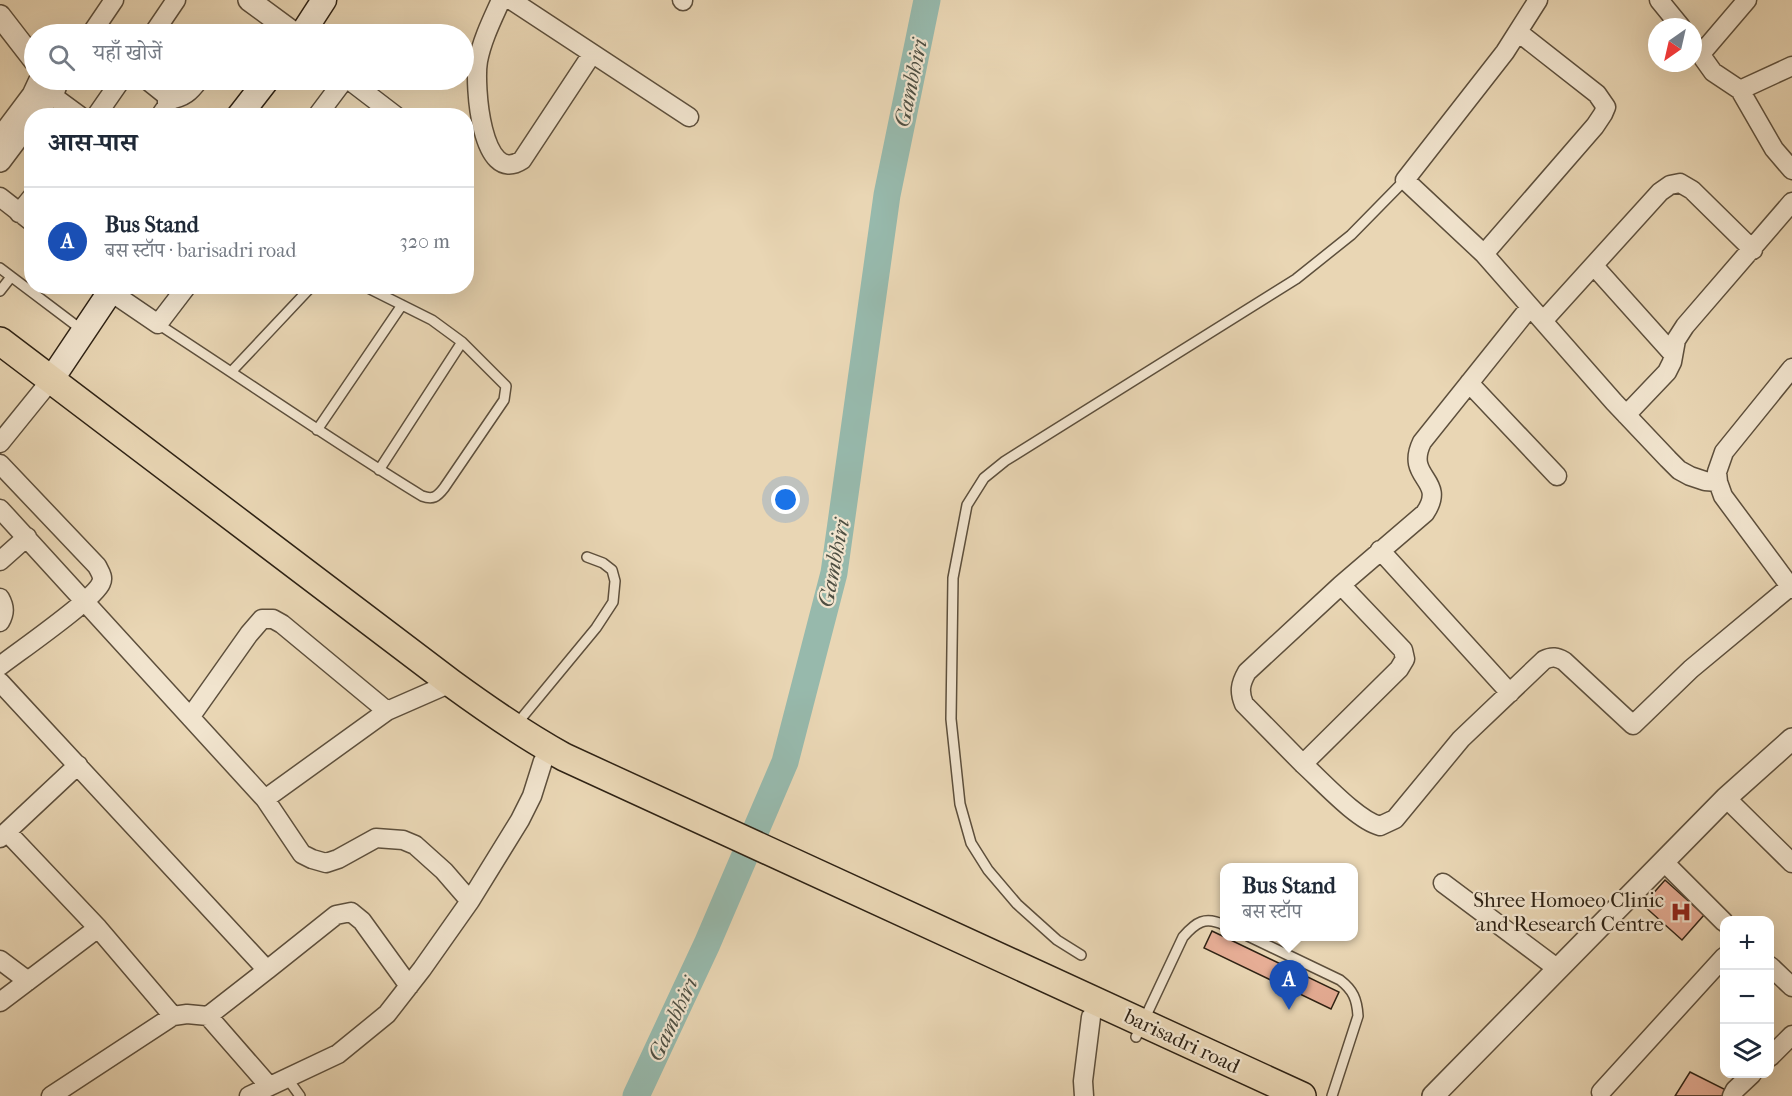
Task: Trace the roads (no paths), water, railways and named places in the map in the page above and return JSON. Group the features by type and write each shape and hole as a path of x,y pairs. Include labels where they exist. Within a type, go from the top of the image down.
{"main road":[{"path":"308,24 324,0"},
{"path":"245,108 259,90"},
{"path":"51,380 109,294"},
{"path":"0,341 508,724 564,757 1063,995"},
{"path":"508,724 505,730 510,736 543,760 1063,995"},
{"name":"barisadri road","path":"1063,995 1091,1017 1139,1029"},
{"name":"barisadri road","path":"1063,995 1283,1094"}],"street":[{"path":"1,0 24,28"},
{"path":"98,24 114,0"},
{"path":"166,24 176,0"},
{"path":"249,0 281,24"},
{"path":"501,0 482,45 477,81 479,108 489,150 503,165 514,165 522,160 592,54"},
{"path":"511,0 689,117"},
{"path":"1538,0 1518,32 1405,180 1484,254 1626,415 1679,470 1699,480 1718,482"},
{"path":"1659,0 1674,18"},
{"path":"1702,45 1747,0"},
{"path":"0,16 24,47"},
{"path":"1484,254 1594,126 1606,107 1597,94 1518,32"},
{"path":"1702,57 1713,72 1740,90 1774,149 1792,170"},
{"path":"1740,90 1792,66"},
{"path":"0,139 33,95 40,90"},
{"path":"37,108 46,90"},
{"path":"55,90 72,108"},
{"path":"102,108 114,90"},
{"path":"160,90 167,96 164,108"},
{"path":"164,108 190,90"},
{"path":"323,108 336,90"},
{"path":"362,90 386,108"},
{"path":"0,161 24,129"},
{"path":"1543,321 1660,192 1670,185 1680,183 1692,190 1753,250"},
{"path":"0,197 24,216"},
{"path":"1626,415 1667,372 1672,362 1676,340 1684,326 1753,250 1792,202"},
{"path":"1594,266 1672,353"},
{"path":"119,294 158,324 181,294"},
{"path":"1530,307 1422,442 1416,453 1419,470 1430,484 1432,495 1425,513 1341,585 1247,672 1241,681 1240,694 1244,704 1303,764 1371,824 1380,826 1395,819 1461,739 1544,660 1558,657 1633,725 1691,669 1791,587 1723,496 1717,472 1724,452 1792,368"},
{"path":"0,443 51,380"},
{"path":"1469,383 1557,476"},
{"path":"0,464 90,558 102,574 99,587 84,601 3,659"},
{"path":"0,509 265,799 302,854 326,863 376,838 403,840 415,845 444,871 470,901"},
{"path":"0,561 27,537"},
{"path":"1380,550 1510,693"},
{"path":"1303,764 1399,669 1405,659 1403,650 1396,641 1341,585"},
{"path":"0,598 4,606 4,615 0,622"},
{"path":"190,716 262,619 273,619 282,624 387,711"},
{"path":"0,682 267,970"},
{"path":"265,799 387,711 451,683"},
{"path":"1433,1096 1726,798 1792,739"},
{"path":"249,1096 338,1053 387,1014 470,901 520,820 532,795 543,760"},
{"path":"78,765 3,835 98,928 173,1016"},
{"path":"1726,798 1792,862"},
{"path":"1664,862 1720,917"},
{"path":"1443,883 1558,969"},
{"path":"51,1096 173,1016 187,1014 208,1016 336,915 344,912 351,912 362,921 409,986"},
{"path":"0,1002 98,928"},
{"path":"0,960 28,981"},
{"path":"1601,1092 1720,962"},
{"path":"1774,970 1792,987"},
{"path":"208,1016 269,1086"},
{"path":"1082,1095 1091,1017"},
{"path":"1774,1053 1792,1035"},
{"path":"1732,1096 1748,1078"}],"lane":[{"path":"1081,955 1057,940 1017,904 988,870 971,843 960,804 951,719 953,578 967,505 984,478 1005,460 1296,279 1351,235 1405,180"},
{"path":"0,268 24,287"},
{"path":"0,291 11,277"},
{"path":"34,294 84,332"},
{"path":"231,372 304,294"},
{"path":"158,324 379,470 422,496 435,498 504,400 506,386 462,342 432,320 380,294"},
{"path":"317,430 402,305"},
{"path":"379,470 462,342"},
{"path":"508,724 596,628 613,602 615,581 612,570 603,563 587,557"},
{"path":"1139,1029 1183,937 1194,924 1206,920 1220,924"},
{"path":"1258,941 1340,980 1351,989 1358,1003 1358,1016 1332,1096"},
{"path":"287,1078 300,1096"}],"waterway":[{"name":"Gambhiri","path":"636,1096 707,944 785,762 834,573 887,195 927,0"}],"place":[{"name":"Shree Homoeo Clinic and Research Centre","path":"1681,912"},
{"name":"Bus Stand","path":"1289,1010"}]}
